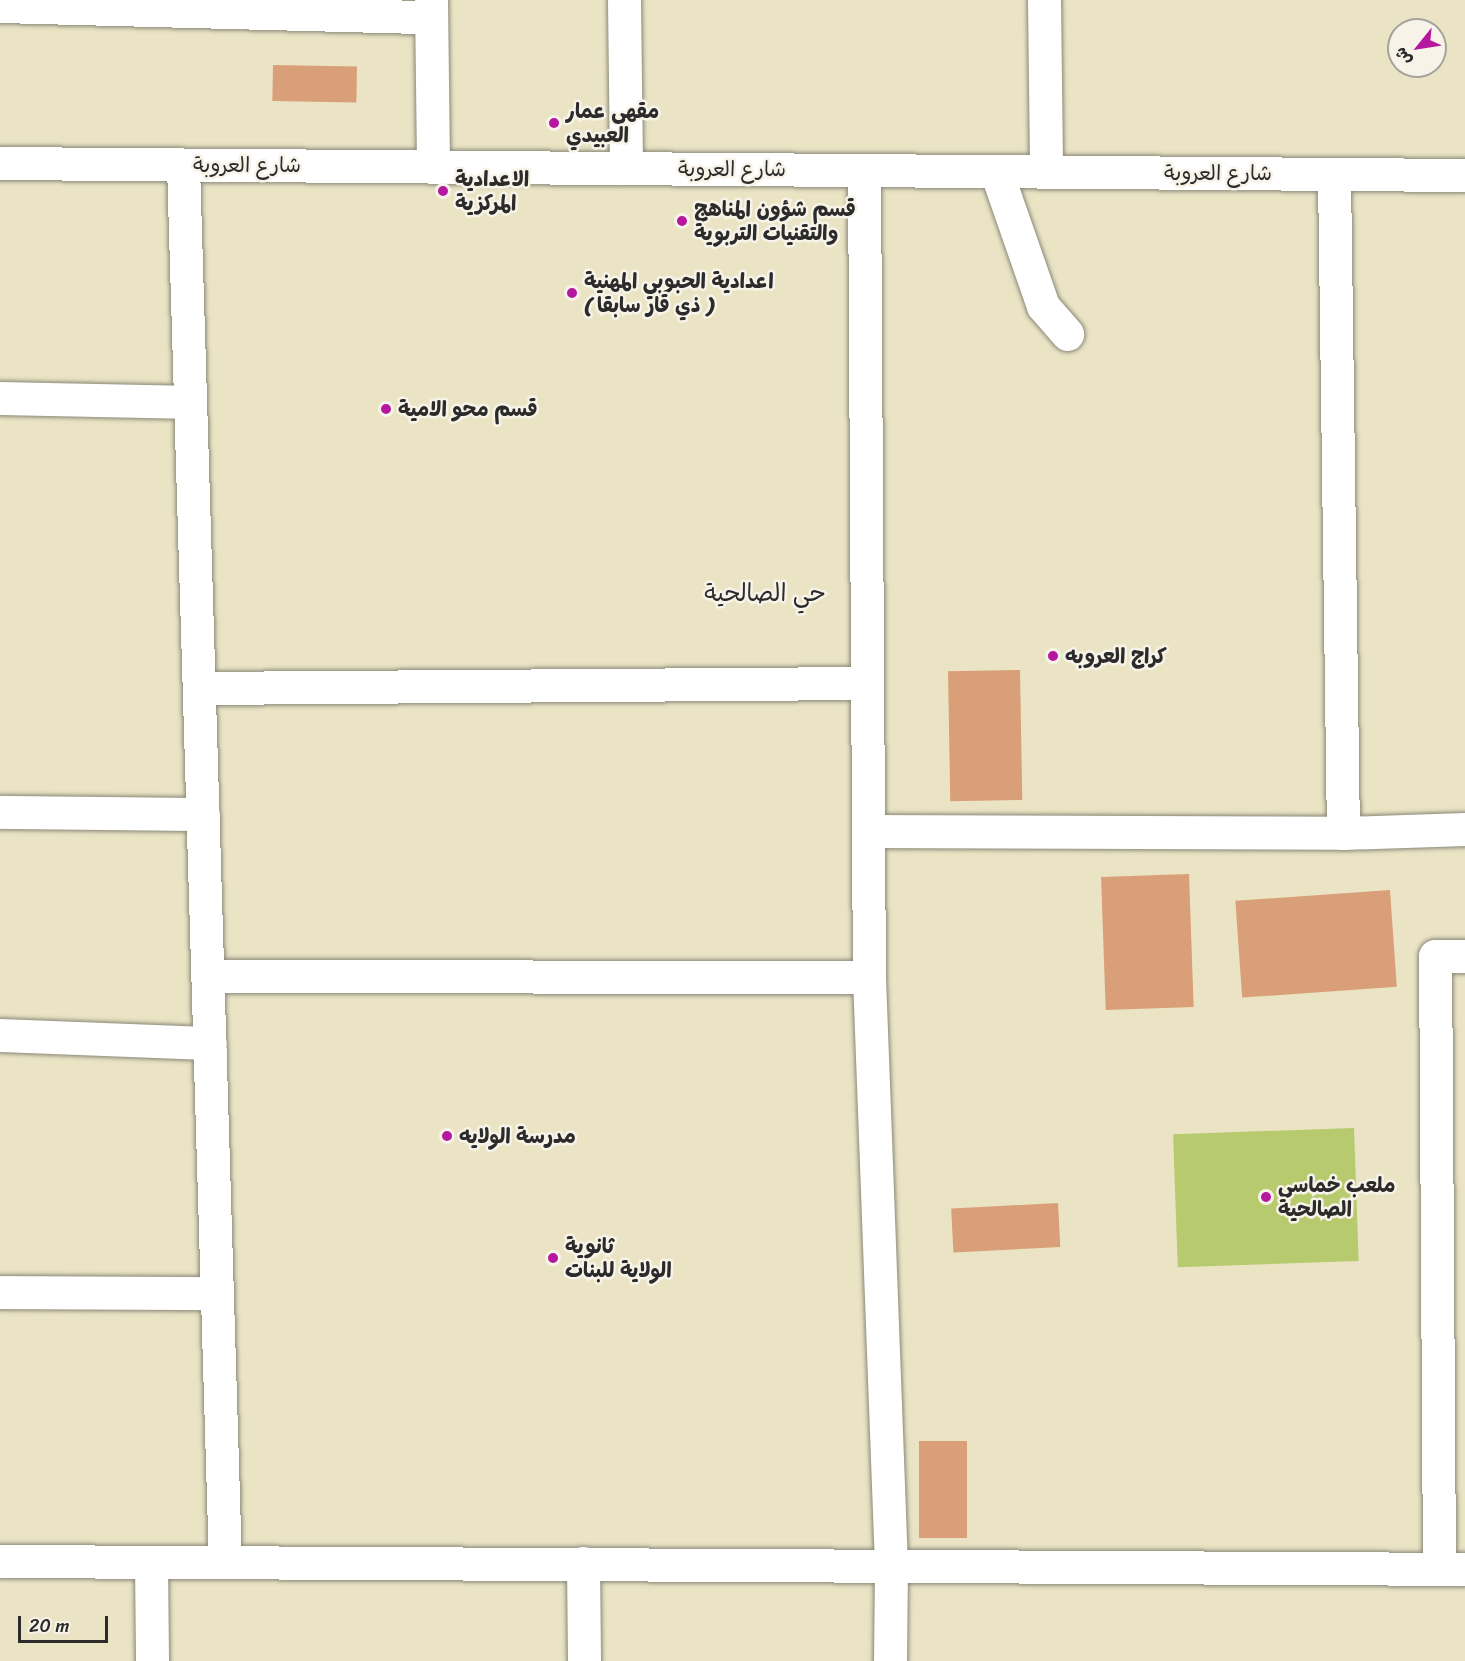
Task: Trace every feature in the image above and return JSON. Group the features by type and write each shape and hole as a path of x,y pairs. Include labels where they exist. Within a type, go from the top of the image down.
{"street":[{"path":"624,0 626,168"},
{"path":"1044,0 1046,172"},
{"path":"0,6 201,5 431,8 434,167"},
{"name":"شارع العروبة","path":"0,163 1465,175"},
{"path":"183,165 225,1562"},
{"path":"864,170 869,977 891,1567 890,1661"},
{"path":"996,171 1042,306 1067,334"},
{"path":"1334,174 1343,833"},
{"path":"0,398 190,402"},
{"path":"199,688 867,683"},
{"path":"0,812 203,814"},
{"path":"868,831 1343,833 1465,829"},
{"path":"0,1560 891,1567 1452,1568 1436,956 1465,956"},
{"path":"208,976 869,977"},
{"path":"0,1035 210,1043"},
{"path":"0,1292 217,1293"},
{"path":"152,1562 152,1661"},
{"path":"583,1563 584,1661"}],"green space":[{"name":"ملعب خماسي الصالحية","path":"1354,1128 1359,1261 1178,1267 1173,1134"}],"building":[{"path":"273,65 357,66 356,102 272,101"},
{"path":"1020,670 1022,800 950,801 948,671"},
{"path":"1189,874 1194,1007 1106,1010 1101,877"},
{"path":"1390,890 1397,987 1242,998 1235,901"},
{"path":"1058,1203 1060,1247 953,1253 951,1209"},
{"path":"919,1441 967,1441 967,1538 919,1538"}],"place":[{"name":"مقهى عمار العبيدي","path":"554,123"},
{"name":"الاعدادية المركزية","path":"443,191"},
{"name":"قسم شؤون المناهج والتقنيات التربوية","path":"682,221"},
{"name":"اعدادية الحبوبي المهنية ( ذي قار سابقا )","path":"572,293"},
{"name":"قسم محو الامية","path":"386,409"},
{"name":"كراج العروبه","path":"1053,656"},
{"name":"مدرسة الولايه","path":"447,1136"},
{"name":"ملعب خماسي الصالحية","path":"1266,1197"},
{"name":"ثانوية الولاية للبنات","path":"553,1258"}],"district":[{"name":"حي الصالحية","path":"765,594"}]}
